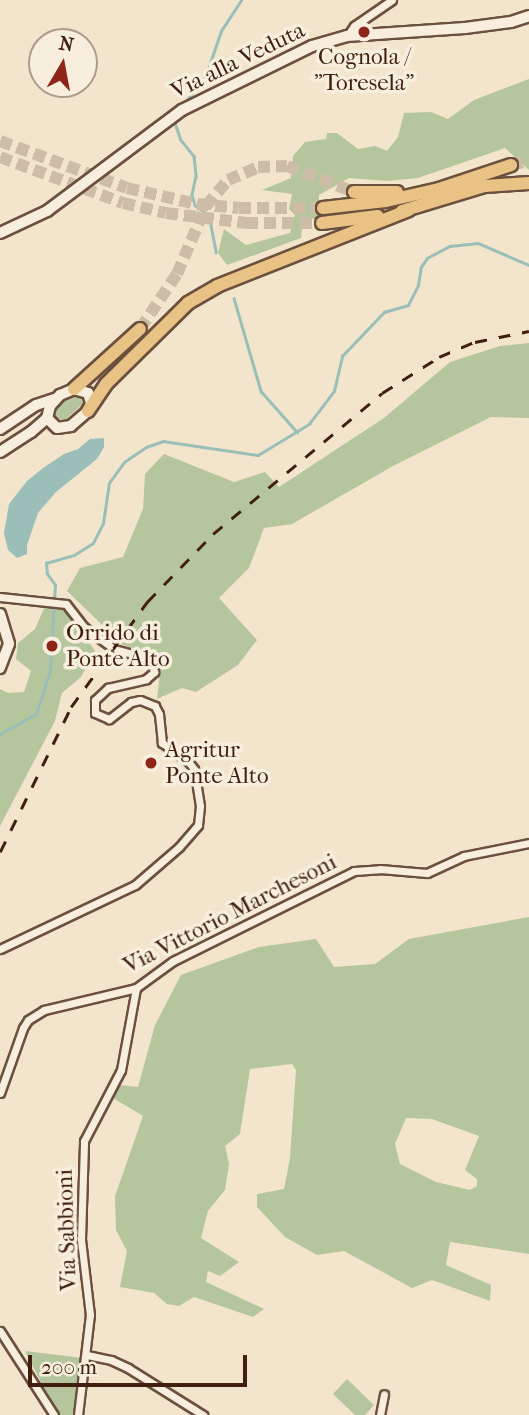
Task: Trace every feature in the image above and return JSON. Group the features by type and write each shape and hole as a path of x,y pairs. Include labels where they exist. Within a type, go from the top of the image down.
{"highway":[{"path":"323,208 407,196 512,165"},
{"path":"88,411 106,384 188,303 217,286 409,210 485,186 529,183"},
{"path":"354,192 399,191 407,196"},
{"path":"322,223 409,210"},
{"path":"74,388 140,329"}],"street":[{"path":"347,36 354,26 392,0"},
{"name":"Via alla Veduta","path":"0,233 47,211 192,103 312,46 347,36 465,28 511,22 529,16"},
{"path":"0,429 36,405 55,399 74,388 83,390 90,397 88,411 71,426 31,432"},
{"path":"0,452 31,432 47,416 55,399"},
{"path":"47,416 57,428"},
{"path":"15,418 47,416"},
{"path":"0,597 62,603 69,606 84,627 110,645 151,659 154,672 146,679 108,688 95,700 95,713 104,719 113,718 135,701 144,701 155,706 162,743 188,761 194,769 201,813 198,825 179,847 135,884 0,949"},
{"path":"0,614 9,644 0,668"},
{"name":"Via Vittorio Marchesoni","path":"0,1093 28,1020 54,1007 136,988 173,961 354,872 380,869 426,873 464,856 529,843"},
{"name":"Via Sabbioni","path":"78,1415 87,1355 89,1311 81,1239 84,1142 121,1070 136,988"},
{"path":"0,1331 54,1415"},
{"path":"87,1355 111,1360 128,1368 203,1415"},
{"path":"380,1415 384,1394"}],"green space":[{"path":"529,79 529,170 505,148 418,178 387,181 349,178 319,195 318,219 303,218 301,238 227,265 218,253 224,229 246,245 290,233 295,215 289,209 292,194 262,190 291,178 293,156 305,142 326,139 327,133 337,133 358,149 375,146 387,151 398,137 404,113 431,112 448,119 474,100"},
{"path":"529,343 529,418 491,417 393,466 292,524 264,528 249,568 219,598 257,640 238,665 196,692 182,688 157,699 162,656 123,645 67,591 80,568 123,557 143,509 145,474 164,454 234,482 265,472 279,487 384,418 450,362 500,346"},
{"path":"83,393 86,401 64,421 55,417 55,407 64,397"},
{"path":"46,604 65,606 95,651 81,677 62,693 55,721 0,826 0,689 8,693 24,692 31,671 16,659 18,643 35,629"},
{"path":"529,917 529,1254 450,1242 446,1265 491,1285 490,1301 432,1280 412,1288 344,1251 317,1255 285,1237 257,1207 257,1194 284,1189 290,1158 296,1070 292,1064 250,1069 240,1134 225,1146 229,1164 225,1190 208,1211 201,1238 239,1262 220,1276 208,1271 206,1282 264,1309 253,1317 194,1297 179,1306 167,1304 154,1293 120,1287 127,1251 116,1230 115,1196 143,1116 113,1098 120,1085 138,1087 155,1025 181,975 259,947 316,939 334,967 375,964 409,939","holes":["406,1118 432,1119 479,1136 465,1170 477,1179 477,1186 470,1190 436,1182 400,1164 395,1144"]},
{"path":"25,1351 83,1358 75,1415 58,1415"},
{"path":"347,1379 374,1405 365,1415 355,1415 333,1394"}],"water":[{"path":"104,438 104,447 97,459 56,492 38,513 27,545 27,554 17,558 8,550 4,533 9,504 27,481 43,468 64,454 78,449 90,439"}],"waterway":[{"path":"187,100 206,75 221,31 241,0"},
{"path":"175,123 181,140 194,156 196,176 192,195 195,205 209,215 216,252"},
{"path":"0,734 36,714 50,671 55,585 47,574 46,563 74,555 93,543 103,523 109,483 124,462 146,447 163,441 258,455 309,424 334,391 342,356 384,312 408,305 418,285 421,267 427,258 450,246 478,243 529,265"},
{"path":"234,298 261,391 297,432"}],"tunnel":[{"path":"0,141 127,188 197,204 239,208 323,208"},
{"path":"0,157 123,203 166,213 246,223 322,223"},
{"path":"511,165 529,161"},
{"path":"140,329 177,274 206,206 228,180 258,167 287,166 354,192"}],"railway":[{"path":"0,852 71,707 147,602 213,534 382,393 439,357 475,342 529,331"}],"place":[{"name":"Cognola / \"Toresela\"","path":"364,32"},
{"name":"Orrido di Ponte Alto","path":"52,646"},
{"name":"Agritur Ponte Alto","path":"151,763"}]}
